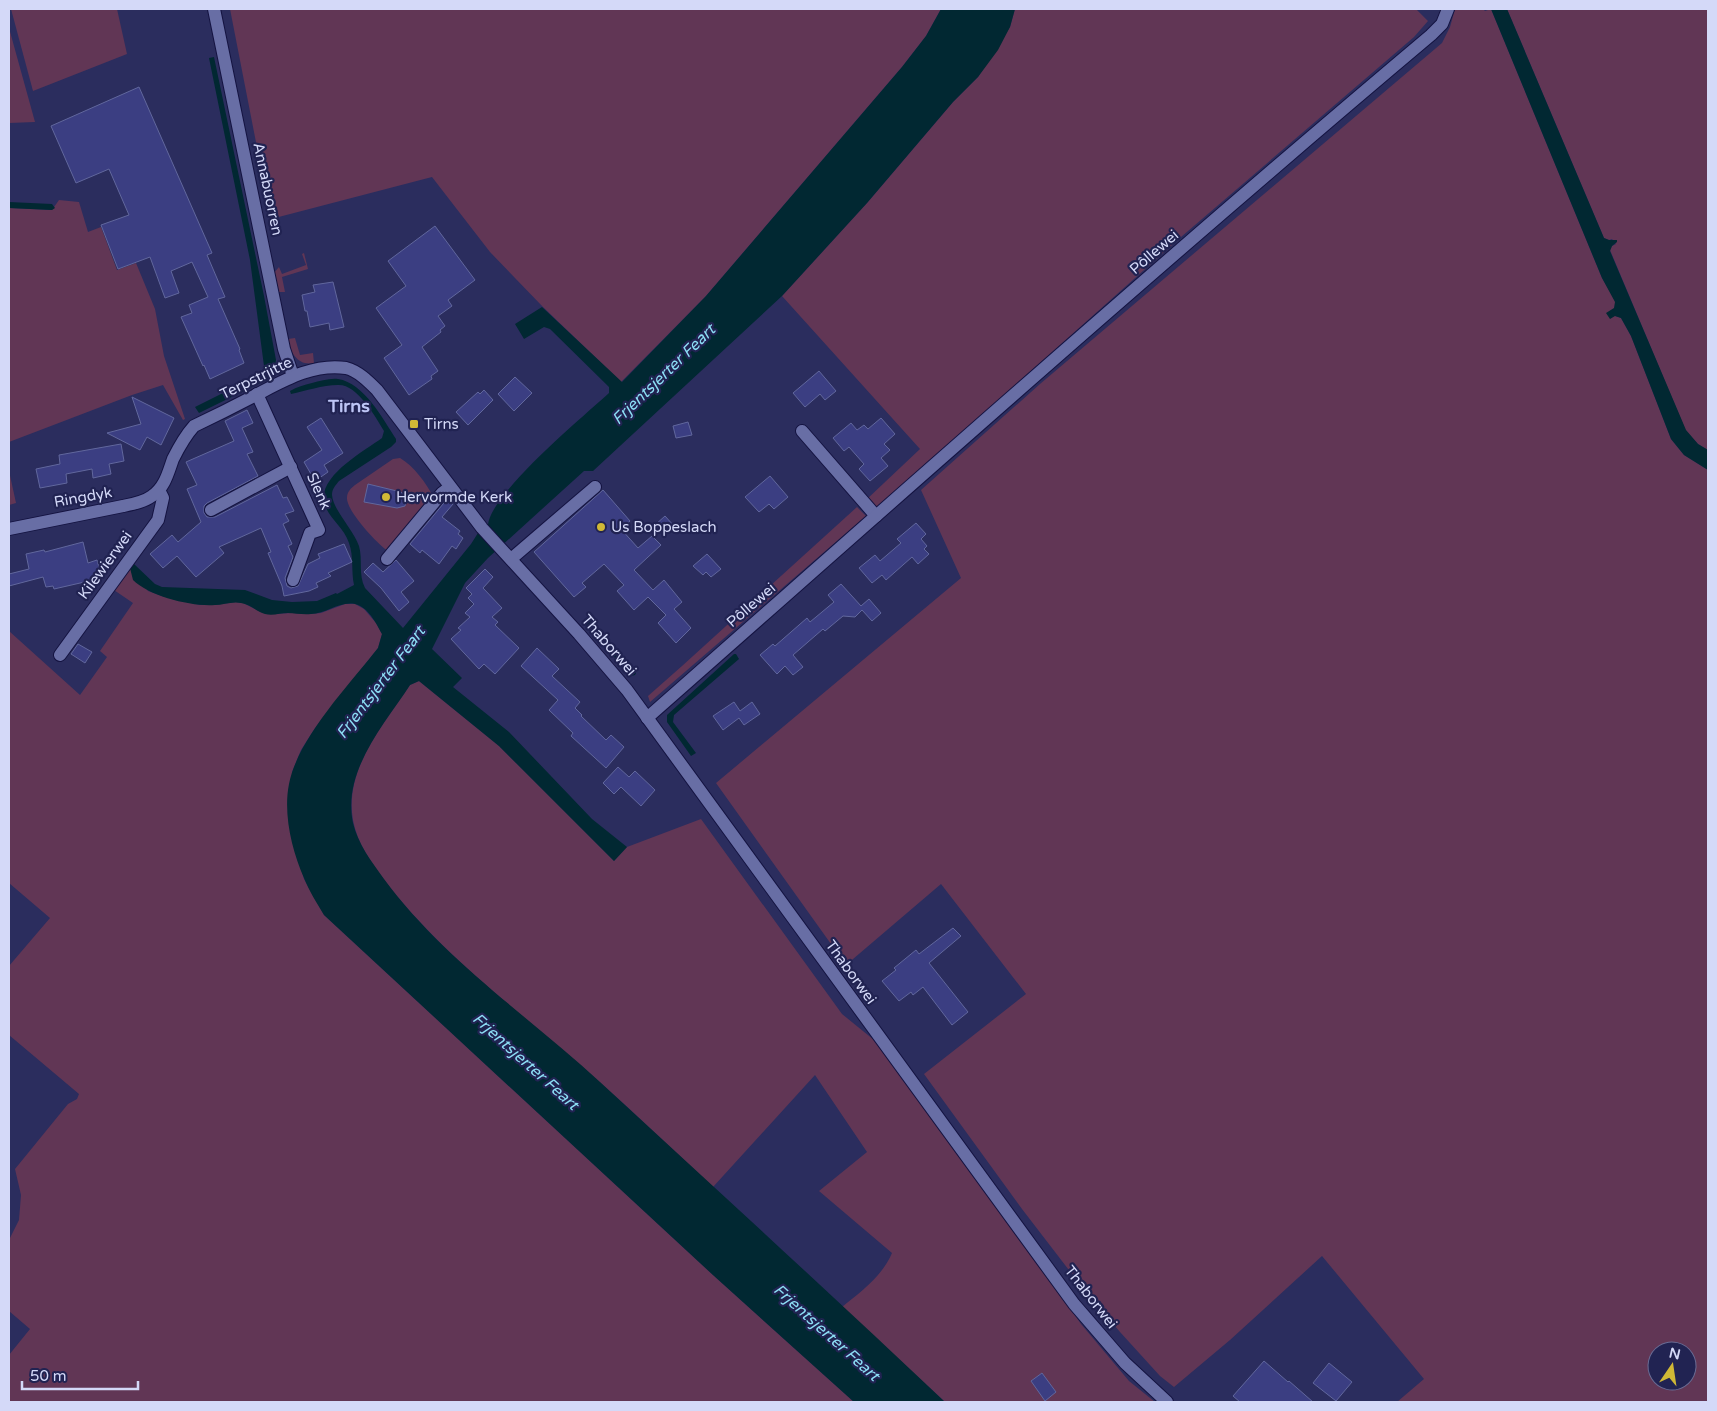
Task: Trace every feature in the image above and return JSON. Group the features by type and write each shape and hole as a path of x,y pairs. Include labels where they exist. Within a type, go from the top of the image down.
{"street":[{"name":"Annabuorren","path":"214,9 284,349 293,376"},
{"name":"Pôllewei","path":"647,718 876,516 1431,35 1442,24 1448,9"},
{"name":"Terpstrjitte","path":"159,490 166,480 173,459 185,436 194,426 293,376 316,370 345,368 365,378 377,390 482,528"},
{"name":"Slenk","path":"257,394 319,530 310,533 293,580"},
{"path":"802,431 876,516"},
{"name":"Slenk","path":"211,510 290,467"},
{"path":"386,559 442,493 450,487"},
{"path":"511,559 595,487"},
{"name":"Ringdyk","path":"9,529 138,503 151,497 159,490"},
{"name":"Kilewierwei","path":"60,655 158,520 163,498 159,490"},
{"name":"Thaborwei","path":"482,528 627,690 1074,1304 1125,1363 1167,1402"}],"shaded area":[{"path":"11,9 117,9 127,54 33,91"},
{"path":"230,9 941,9 926,36 902,67 706,296 621,382 543,307 490,252 432,177 271,219"},
{"path":"1015,9 1416,9 1428,21 1414,37 1181,237 875,510 866,500 920,449 782,296 867,203 953,102 978,77 1010,27"},
{"path":"1455,9 1483,9 1485,11 1491,9 1602,278 1616,302 1615,316 1621,318 1631,336 1671,439 1684,455 1708,470 1708,1402 1397,1402 1424,1379 1322,1256 1230,1340 1174,1387 1160,1376 1085,1291 1022,1209 924,1074 1026,994 941,884 846,965 716,783 961,578 921,490 1040,384 1442,43 1450,27"},
{"path":"1507,9 1708,9 1708,450 1698,444 1686,431 1610,250 1616,244 1612,239 1604,238"},
{"path":"9,28 35,122 9,123"},
{"path":"59,200 79,202 88,232 101,227 117,270 136,263 155,309 164,356 185,419 183,420 163,385 9,442 9,208 52,210"},
{"path":"304,253 308,269 282,277 285,292 278,292 273,274 279,267 282,274 306,265 302,254"},
{"path":"295,338 300,355 313,353 314,363 304,363 296,358 287,341 288,339"},
{"path":"400,458 419,475 434,498 388,551 370,534 351,510 347,496 355,485 393,459"},
{"path":"9,471 16,503 9,505"},
{"path":"857,507 866,516 650,702 648,696"},
{"path":"131,562 134,564 132,566 148,591 200,605 236,602 243,603 263,613 274,614 321,613 345,604 355,604 364,609 376,623 382,634 378,648 315,728 301,750 292,772 291,835 304,879 324,915 713,1275 854,1402 9,1402 9,1355 30,1329 9,1311 9,1240 19,1220 21,1195 15,1169 68,1104 77,1099 79,1094 9,1035 9,966 50,918 9,883 9,631 80,695 107,657 100,651 133,603 111,588"},
{"path":"419,681 499,746 614,861 627,847 701,819 842,1014 874,1040 890,1059 1023,1240 1081,1324 1129,1381 1155,1402 945,1402 842,1307 877,1276 892,1253 819,1191 867,1152 815,1075 713,1187 611,1092 484,983 430,933 405,906 368,857 355,828 352,801 354,783 368,748 410,685"}],"water":[{"name":"Frjentsjerter Feart","path":"941,9 1015,9 1010,27 998,50 978,77 953,102 867,203 782,296 593,471 584,471 488,558 465,583 432,649 462,678 453,687 509,732 592,819 627,847 614,861 499,746 419,681 410,685 368,749 359,767 351,804 355,831 366,852 407,908 432,935 459,961 600,1082 945,1402 854,1402 713,1275 324,915 306,883 292,844 287,796 294,766 313,731 339,695 378,648 382,634 368,612 355,604 343,604 317,613 271,615 238,603 206,605 183,602 149,591 140,586 133,580 130,568 134,564 155,584 162,587 245,590 272,600 292,602 317,601 337,594 354,585 349,543 326,508 324,497 326,487 342,467 382,438 384,431 359,395 345,386 326,386 291,394 290,391 318,381 338,379 356,387 364,394 379,412 396,439 396,442 391,447 339,481 333,489 332,495 336,507 359,546 362,578 365,588 403,628 478,533 488,525 493,511 504,495 540,456 609,393 609,387 550,329 544,327 524,339 515,324 542,307 622,382 706,296 902,67 926,36"},
{"path":"1491,9 1507,9 1604,238 1617,240 1610,251 1686,430 1698,444 1708,450 1708,470 1684,455 1671,439 1631,336 1621,318 1615,316 1610,319 1606,313 1614,308 1615,302 1602,278"},
{"path":"214,57 276,360 274,371 268,379 199,413 195,407 257,376 262,372 264,366 250,260 209,58"},
{"path":"9,202 52,204 55,208 52,210 9,208"},
{"path":"590,620 636,673 635,675 631,676 586,625"},
{"path":"734,654 739,659 674,715 673,722 696,753 691,756 667,722 667,715"}],"building":[{"path":"139,87 212,253 207,255 225,297 218,299 240,349 244,363 210,379 181,317 192,313 189,305 208,297 192,262 171,271 179,293 165,298 150,257 118,269 101,225 129,215 109,169 76,183 51,126"},
{"path":"435,226 475,280 448,300 452,306 438,316 445,326 440,330 441,332 422,347 438,371 431,376 432,379 409,395 384,358 402,345 376,308 406,286 388,261"},
{"path":"333,282 344,327 330,330 329,323 310,327 302,295 315,292 313,285"},
{"path":"819,371 836,391 825,400 820,394 805,407 793,393"},
{"path":"515,377 532,393 514,411 498,394"},
{"path":"484,390 493,400 468,425 456,412 478,392 480,394"},
{"path":"132,397 174,418 161,445 147,437 140,450 107,433 141,424"},
{"path":"247,410 253,423 242,428 253,452 247,454 258,476 207,503 204,506 204,513 207,517 215,517 277,485 283,498 287,497 294,511 285,514 289,521 283,524 292,544 288,546 293,557 285,578 287,586 291,588 298,586 308,564 320,558 318,554 344,544 352,562 328,573 331,576 316,583 318,587 309,591 284,596 282,586 268,553 271,552 261,528 219,547 224,553 196,577 177,556 163,568 150,554 172,535 178,542 201,522 187,489 197,485 186,462 234,441 225,421"},
{"path":"321,418 343,453 324,465 328,472 315,481 304,462 322,450 307,427"},
{"path":"881,418 895,434 884,444 890,450 881,458 888,466 870,481 859,469 864,464 849,447 844,451 833,438 851,423 857,430 864,425 868,429"},
{"path":"688,422 692,435 676,438 673,426"},
{"path":"121,444 124,461 109,464 111,474 93,478 92,469 66,474 67,483 40,488 36,469 60,464 59,455"},
{"path":"770,476 788,497 774,509 769,504 759,512 745,497"},
{"name":"Hervormde Kerk","path":"368,484 401,492 407,498 405,506 397,508 364,502"},
{"path":"603,490 630,521 621,529 638,548 652,536 661,545 634,570 653,590 664,580 682,602 674,609 691,628 676,643 658,623 666,615 648,597 634,610 617,591 624,585 604,564 582,583 586,587 574,597 534,552"},
{"path":"448,498 453,504 442,517 460,531 458,534 463,538 456,549 452,546 439,564 422,550 420,553 410,544"},
{"path":"665,516 674,526 664,535 655,525"},
{"path":"916,523 926,534 921,539 927,546 924,549 929,554 918,564 912,557 886,580 882,575 872,583 859,568 875,555 880,561 901,543 897,539"},
{"path":"83,542 88,563 97,560 102,578 54,589 53,586 46,587 43,577 9,586 9,574 29,569 26,554 44,550 45,552"},
{"path":"707,554 721,569 711,577 706,572 703,575 693,566"},
{"path":"396,560 414,581 401,592 409,602 399,611 381,588 364,572 373,563 383,572"},
{"path":"485,569 493,577 483,588 502,608 492,617 498,622 495,625 519,648 495,674 484,664 479,669 451,639 461,630 458,628 470,617 465,613 474,604 468,598 472,594 466,588"},
{"path":"841,584 861,606 869,599 881,613 872,621 862,610 855,617 843,616 825,631 823,629 793,655 803,667 793,675 785,666 777,674 760,655 773,644 775,646 807,618 810,622 834,602 828,595"},
{"path":"78,644 92,652 85,663 71,654"},
{"path":"537,648 559,669 552,676 580,702 575,708 581,716 606,740 611,735 624,747 606,768 571,736 573,733 549,710 558,700 521,666"},
{"path":"734,702 740,711 752,702 760,714 744,725 739,718 723,730 713,716"},
{"path":"618,767 629,777 635,771 655,790 641,806 621,787 614,794 603,783"},
{"path":"953,928 961,936 929,963 968,1012 952,1025 923,987 913,995 911,992 899,1001 882,981 896,970 894,968 916,950 919,954"},
{"path":"1264,1361 1313,1402 1240,1402 1233,1396"},
{"path":"1329,1363 1352,1382 1336,1401 1313,1383"},
{"path":"1042,1373 1056,1392 1045,1401 1031,1381"}],"place":[{"name":"Tirns","path":"414,424"},
{"name":"Hervormde Kerk","path":"386,497"},
{"name":"Us Boppeslach","path":"601,527"}],"district":[{"name":"Tirns","path":"349,406"}]}
